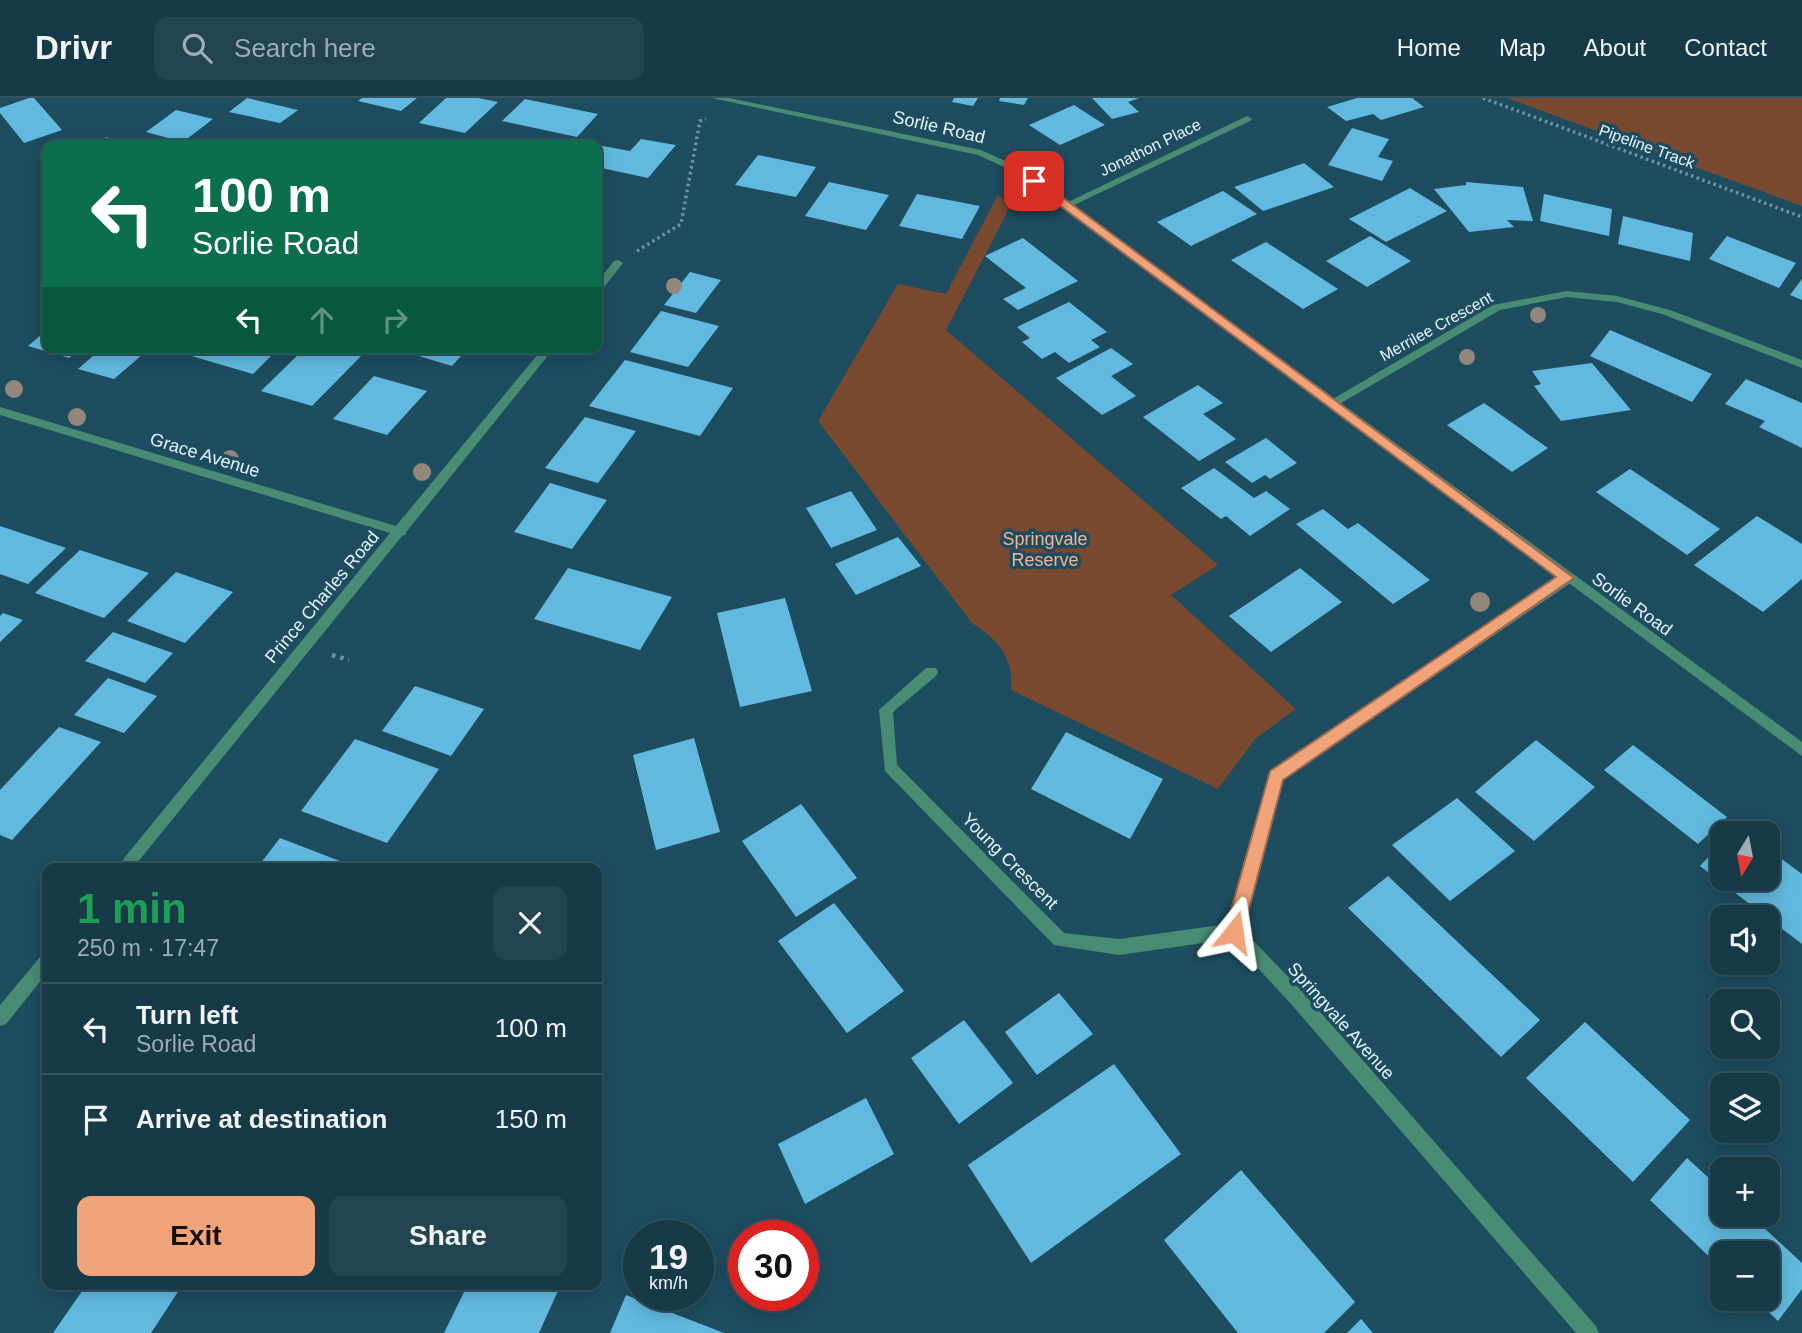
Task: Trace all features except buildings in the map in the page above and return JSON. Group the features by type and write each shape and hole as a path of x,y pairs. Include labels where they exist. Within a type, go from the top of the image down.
{"street":[{"name":"Sorlie Road","path":"716,98 981,153 1018,170 1802,750"},
{"name":"Jonathon Place","path":"1067,205 1247,119"},
{"path":"602,283 618,263"},
{"name":"Merrilee Crescent","path":"1332,403 1497,307 1567,295 1617,299 1666,312 1802,364"},
{"name":"Prince Charles Road","path":"128,863 544,354"},
{"name":"Grace Avenue","path":"0,411 401,532"},
{"path":"1234,932 1276,776 1567,578"},
{"name":"Young Crescent","path":"931,672 886,710 890,767 1060,940 1119,947 1234,932"},
{"name":"Springvale Avenue","path":"1234,932 1297,998 1589,1333"},
{"path":"0,1018 42,967"}],"path":[{"name":"Pipeline Track","path":"1483,98 1802,217"},
{"path":"650,243 681,224 700,121"}],"green space":[{"path":"1507,98 1802,98 1802,206"},
{"name":"Springvale Reserve","path":"998,195 1011,205 946,330 1218,565 1171,595 1296,709 1256,738 1218,789 1011,690 1010,668 997,643 972,623 818,421 898,284 946,294"}],"route":[{"path":"1034,181 1567,578 1276,776 1234,932"}]}
